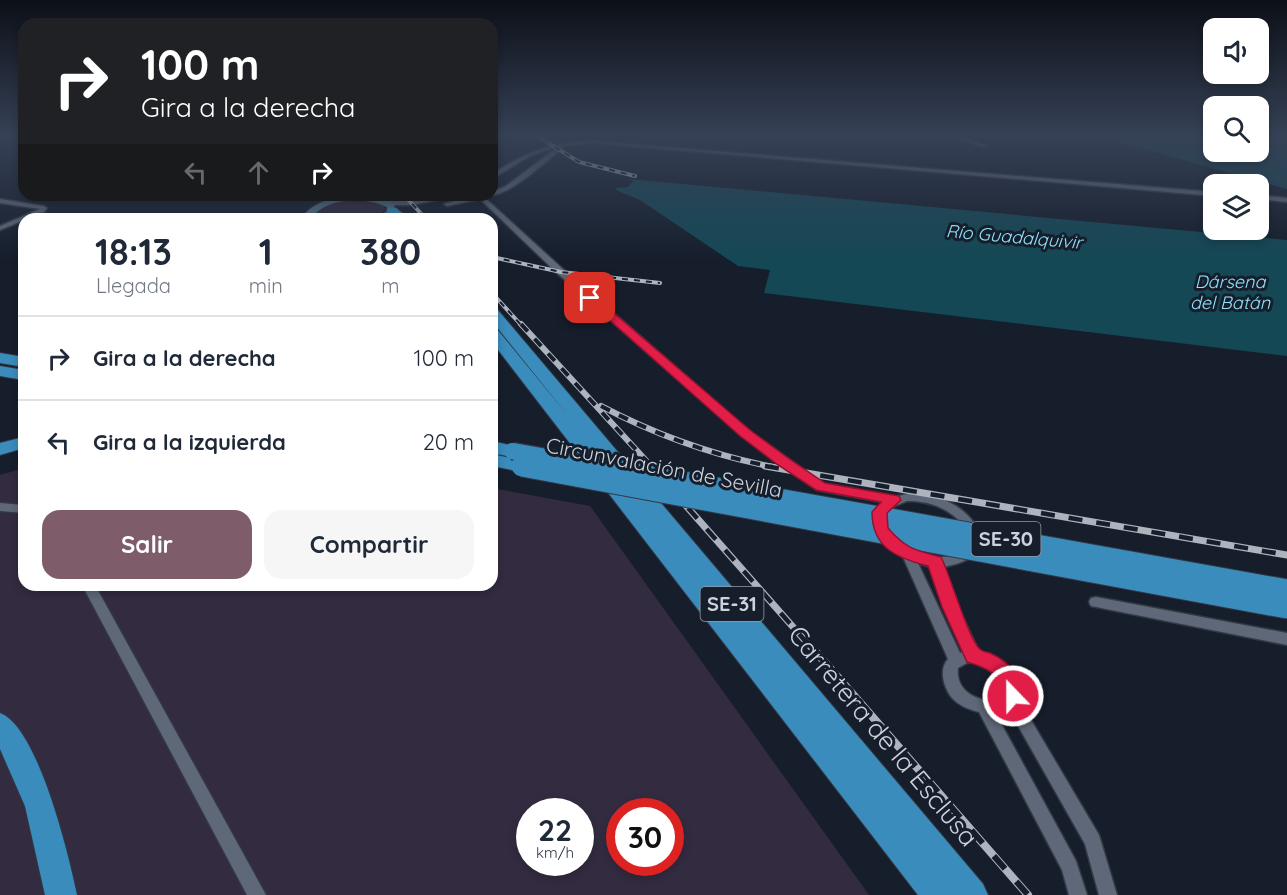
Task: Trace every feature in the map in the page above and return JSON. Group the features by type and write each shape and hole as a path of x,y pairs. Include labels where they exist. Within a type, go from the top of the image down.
{"highway":[{"path":"391,207 398,213"},
{"name":"Carretera de la Esclusa","path":"498,319 972,895"},
{"name":"SE-31","path":"498,340 938,895"},
{"path":"0,351 18,352"},
{"path":"0,358 18,361"},
{"path":"0,372 18,374"},
{"path":"0,449 18,444"},
{"name":"Circunvalación de Sevilla","path":"509,455 1287,590"},
{"name":"Circunvalación de Sevilla","path":"509,455 1287,608"},
{"path":"0,724 12,741 35,796 61,895"},
{"path":"916,866 928,895"}],"main road":[{"path":"310,213 312,210 338,201"},
{"path":"381,201 391,207 387,213"}],"street":[{"path":"498,191 522,176"},
{"path":"1000,176 1203,193"},
{"path":"1269,198 1287,200"},
{"path":"0,201 44,208 37,213"},
{"path":"391,207 424,201"},
{"path":"440,205 459,201"},
{"path":"488,201 561,272 745,433 783,461 821,487 894,500 920,497 934,500 960,513 970,524 975,535 973,546 965,555 952,561 935,562 908,555 896,548 880,529 880,512 894,500"},
{"path":"0,228 18,221"},
{"path":"0,507 18,508"},
{"path":"908,555 956,660"},
{"path":"935,562 951,607 974,656"},
{"path":"91,591 257,895"},
{"path":"1096,602 1287,639"},
{"path":"974,656 1003,670 1013,688 1011,699 1002,707 985,708 971,703 954,689 949,672 956,660 974,656"},
{"path":"1011,699 1093,841 1108,895"},
{"path":"985,708 1070,867 1078,895"}],"shaded area":[{"path":"349,201 379,203 386,209 382,213 312,213 327,205"},
{"path":"18,470 18,591 498,591 498,489 590,506 869,895 0,895 0,475"}],"water":[{"path":"1269,176 1287,176 1287,189 1269,184"},
{"name":"Dársena del Batán","path":"629,179 1203,232 1203,240 1287,240 1287,356 764,293 770,270 738,266 640,200 615,188 628,187 633,181"}],"railway":[{"path":"410,201 420,213"},
{"path":"498,258 561,272 660,283"},
{"path":"498,300 522,326"},
{"path":"521,324 652,467"},
{"path":"601,406 685,443 773,467"},
{"path":"651,466 816,653"},
{"path":"765,466 1287,555"},
{"path":"815,651 1028,895"}],"route":[{"path":"590,298 745,433 821,487 894,500 885,505 878,520 886,539 908,555 935,562 951,607 974,656 1003,670 1010,679 1013,696"}],"water label":[{"name":"Río Guadalquivir","path":"1014,237"}]}
